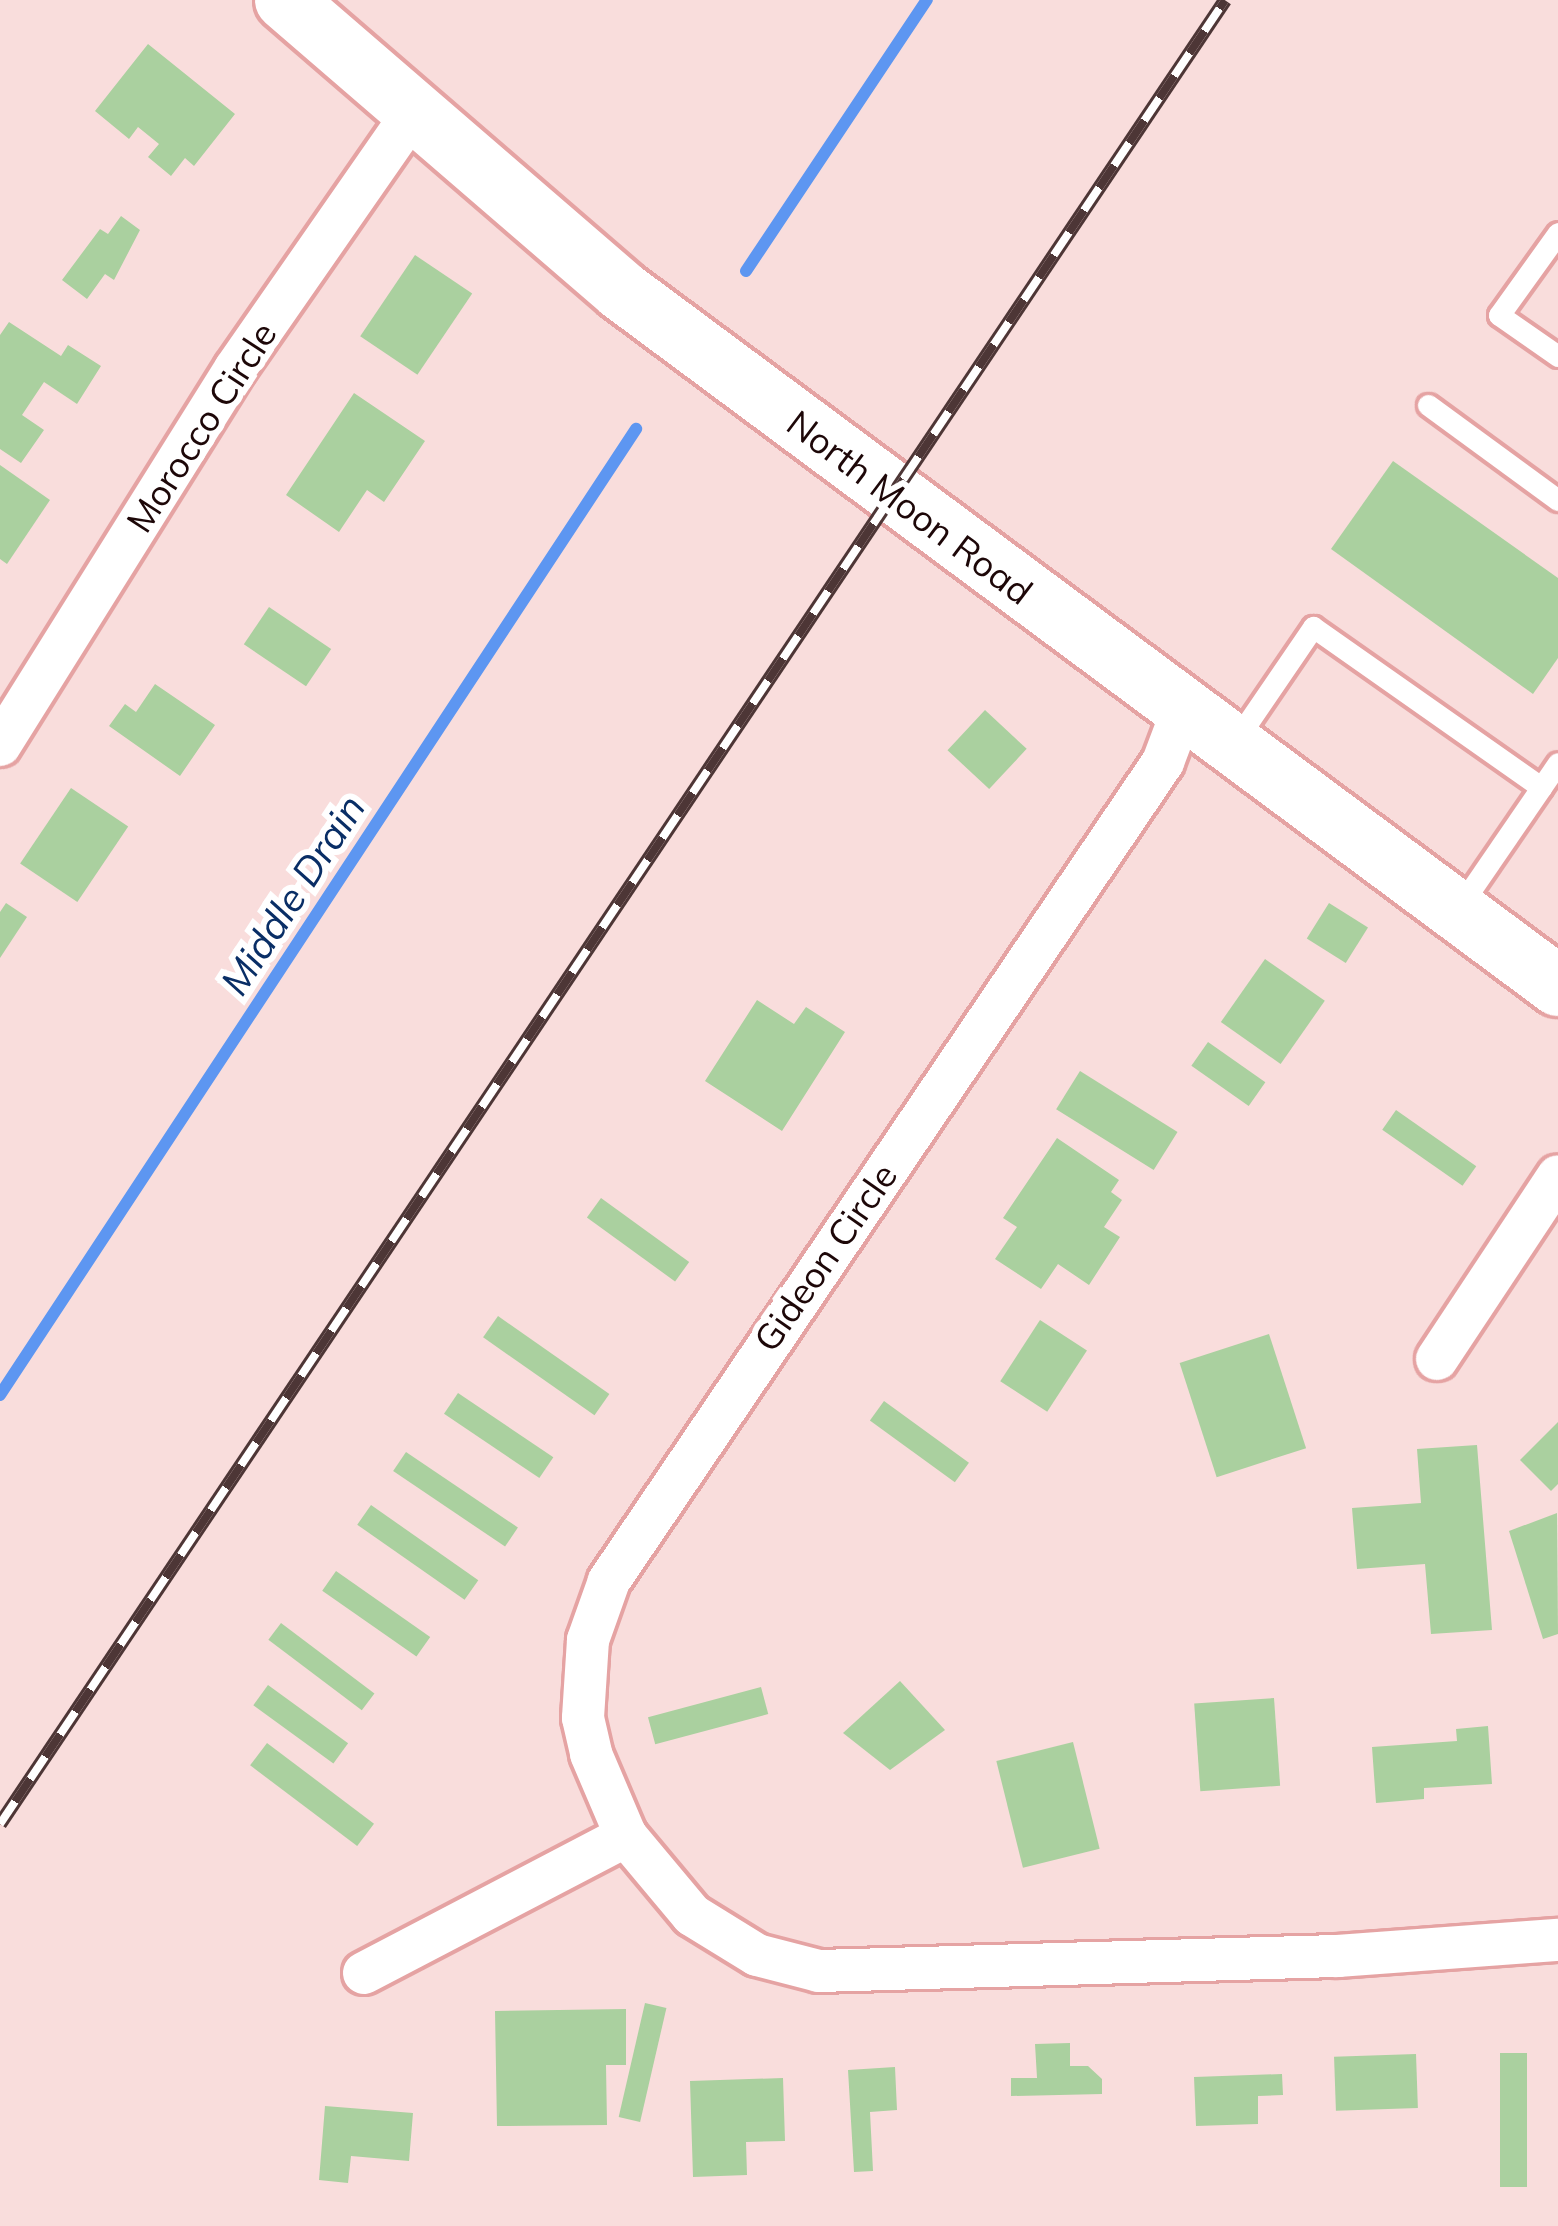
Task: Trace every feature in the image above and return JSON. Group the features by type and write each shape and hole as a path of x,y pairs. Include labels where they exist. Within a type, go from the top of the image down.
{"street":[{"name":"North Moon Road","path":"307,8 411,116 646,309 1558,986"},
{"name":"Morocco Circle","path":"0,745 235,369 411,116"},
{"name":"Gideon Circle","path":"1183,709 1163,762 609,1581 588,1640 584,1718 608,1806 626,1836 692,1915 757,1955 819,1972 1338,1956 1558,1940"},
{"path":"1437,1359 1558,1176"},
{"path":"364,1973 626,1836"}],"lane":[{"path":"1558,233 1499,315 1558,356"},
{"path":"1428,405 1558,500"},
{"path":"1232,745 1313,627 1541,787"},
{"path":"1456,911 1558,764"}],"building":[{"path":"148,44 235,114 194,166 185,158 171,176 148,157 159,144 138,127 129,139 95,111"},
{"path":"121,216 140,230 114,280 105,274 87,299 62,280 100,229 108,234"},
{"path":"415,255 472,294 417,375 360,336"},
{"path":"9,322 61,356 68,345 101,366 77,404 44,382 22,415 44,430 21,463 0,449 0,335"},
{"path":"354,393 425,441 384,502 367,490 339,532 286,495"},
{"path":"1393,461 1558,578 1558,658 1533,694 1331,549"},
{"path":"0,465 50,500 7,564 0,559"},
{"path":"269,607 331,649 306,686 244,644"},
{"path":"155,684 215,725 180,776 109,726 125,704 136,712"},
{"path":"985,710 1027,749 989,789 947,750"},
{"path":"71,788 128,827 77,902 20,863"},
{"path":"6,903 27,917 0,958 0,912"},
{"path":"1329,903 1368,927 1346,963 1307,939"},
{"path":"1265,959 1325,1001 1281,1064 1221,1022"},
{"path":"757,1000 794,1024 806,1007 845,1032 782,1131 705,1081"},
{"path":"1208,1042 1265,1082 1249,1106 1191,1066"},
{"path":"1080,1071 1178,1132 1154,1170 1056,1109"},
{"path":"1396,1110 1476,1166 1463,1186 1382,1130"},
{"path":"1057,1138 1119,1180 1111,1192 1122,1200 1104,1227 1120,1237 1089,1285 1058,1264 1041,1289 995,1259 1017,1227 1003,1218"},
{"path":"601,1198 689,1262 675,1281 587,1217"},
{"path":"498,1316 609,1394 594,1415 483,1337"},
{"path":"1040,1320 1087,1350 1047,1412 1000,1381"},
{"path":"1269,1334 1306,1448 1217,1477 1180,1363"},
{"path":"458,1393 553,1457 539,1478 444,1414"},
{"path":"884,1401 969,1463 955,1482 870,1420"},
{"path":"1558,1422 1558,1484 1551,1491 1520,1460"},
{"path":"1477,1445 1492,1630 1431,1634 1425,1564 1357,1569 1352,1508 1421,1503 1417,1449"},
{"path":"406,1452 518,1527 505,1547 393,1471"},
{"path":"371,1505 478,1580 465,1600 357,1525"},
{"path":"1557,1513 1558,1634 1543,1639 1509,1531"},
{"path":"336,1571 430,1637 416,1657 322,1591"},
{"path":"281,1623 374,1693 362,1710 268,1640"},
{"path":"900,1681 945,1730 890,1770 843,1733"},
{"path":"268,1685 348,1743 333,1763 253,1705"},
{"path":"761,1687 768,1714 655,1744 648,1717"},
{"path":"1274,1698 1280,1786 1200,1791 1194,1704"},
{"path":"1488,1726 1492,1784 1424,1788 1424,1799 1376,1803 1372,1747 1457,1741 1456,1729"},
{"path":"1073,1742 1100,1849 1023,1868 996,1761"},
{"path":"267,1743 374,1824 357,1846 250,1765"},
{"path":"645,2003 666,2008 640,2122 619,2117"},
{"path":"626,2009 626,2065 606,2065 607,2125 497,2126 495,2011"},
{"path":"1070,2043 1070,2066 1088,2066 1102,2079 1102,2094 1011,2096 1011,2078 1037,2078 1035,2044"},
{"path":"1500,2053 1527,2053 1527,2187 1500,2187"},
{"path":"1416,2054 1418,2108 1336,2111 1334,2057"},
{"path":"895,2067 897,2110 870,2112 873,2171 854,2172 848,2070"},
{"path":"1282,2074 1283,2095 1258,2096 1258,2124 1196,2126 1194,2077"},
{"path":"783,2078 785,2141 746,2142 747,2175 693,2177 690,2081"},
{"path":"325,2106 413,2113 409,2161 351,2156 348,2183 319,2180"}],"waterway":[{"name":"Middle Drain","path":"746,271 927,0"},
{"name":"Middle Drain","path":"0,1395 636,429"}],"railway":[{"path":"0,1824 1225,0"}]}
